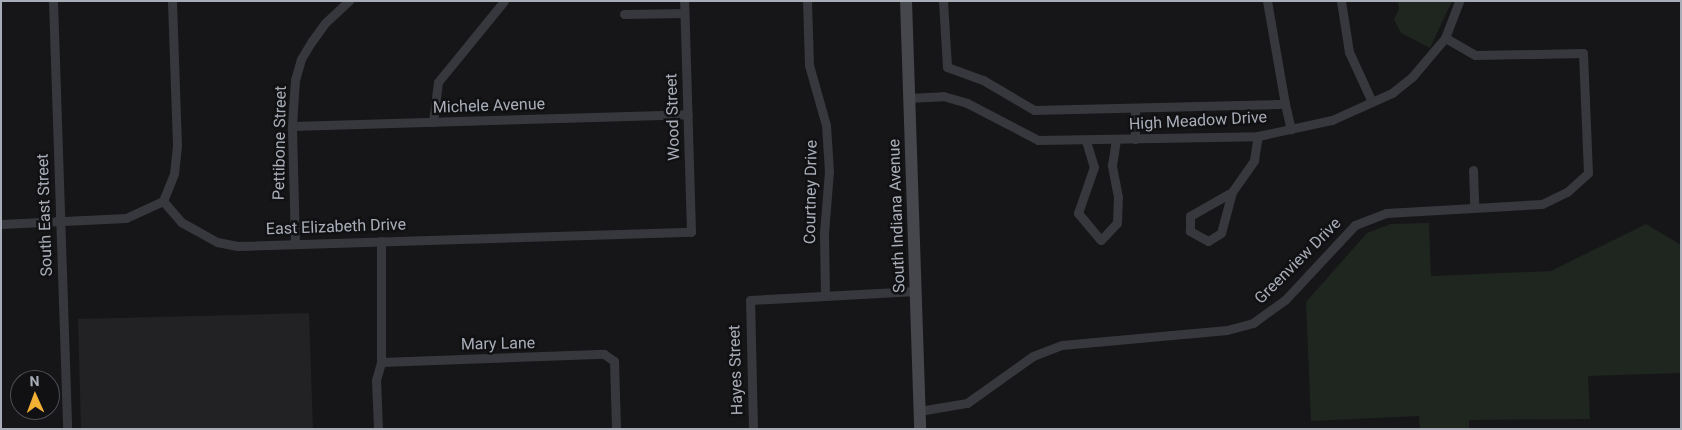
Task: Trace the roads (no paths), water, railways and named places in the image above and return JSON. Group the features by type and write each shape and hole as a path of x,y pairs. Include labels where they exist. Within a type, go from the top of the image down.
{"main road":[{"name":"South Indiana Avenue","path":"906,1 920,429"}],"street":[{"name":"South East Street","path":"53,1 66,429"},
{"path":"1,224 126,218 163,201 174,174 177,145 172,1"},
{"name":"Pettibone Street","path":"295,243 292,126 295,80 302,59 325,22 339,4 349,1"},
{"path":"433,122 438,82 504,1"},
{"name":"Wood Street","path":"684,1 691,232"},
{"name":"Courtney Drive","path":"807,1 809,66 826,125 829,171 824,233 825,295"},
{"path":"943,1 947,67 983,80 1034,110 1285,104"},
{"path":"1267,1 1291,129"},
{"path":"1341,1 1348,52 1372,102"},
{"name":"High Meadow Drive","path":"908,98 942,96 967,103 1038,140 1086,141 1258,136 1332,120 1372,102 1412,77 1445,38 1459,1"},
{"path":"624,14 684,13"},
{"name":"Greenview Drive","path":"919,411 968,403 1033,356 1062,345 1227,330 1253,323 1285,300 1355,225 1386,213 1474,206 1542,204 1567,192 1588,173 1583,53 1475,55 1445,38"},
{"path":"1135,109 1135,139"},
{"name":"Michele Avenue","path":"292,126 688,114"},
{"path":"1232,192 1190,216 1190,231 1208,241 1221,233 1232,192 1254,160 1258,136"},
{"path":"1086,141 1094,167 1078,213 1101,240 1118,223 1118,196 1112,165 1116,140"},
{"path":"1473,170 1474,206"},
{"name":"East Elizabeth Drive","path":"163,201 181,222 217,242 238,246 691,232"},
{"path":"378,429 376,380 381,362 381,241"},
{"path":"825,295 916,291"},
{"name":"Hayes Street","path":"753,429 750,300 755,298 825,295"},
{"name":"Mary Lane","path":"381,362 604,354 614,360 616,429"}]}
